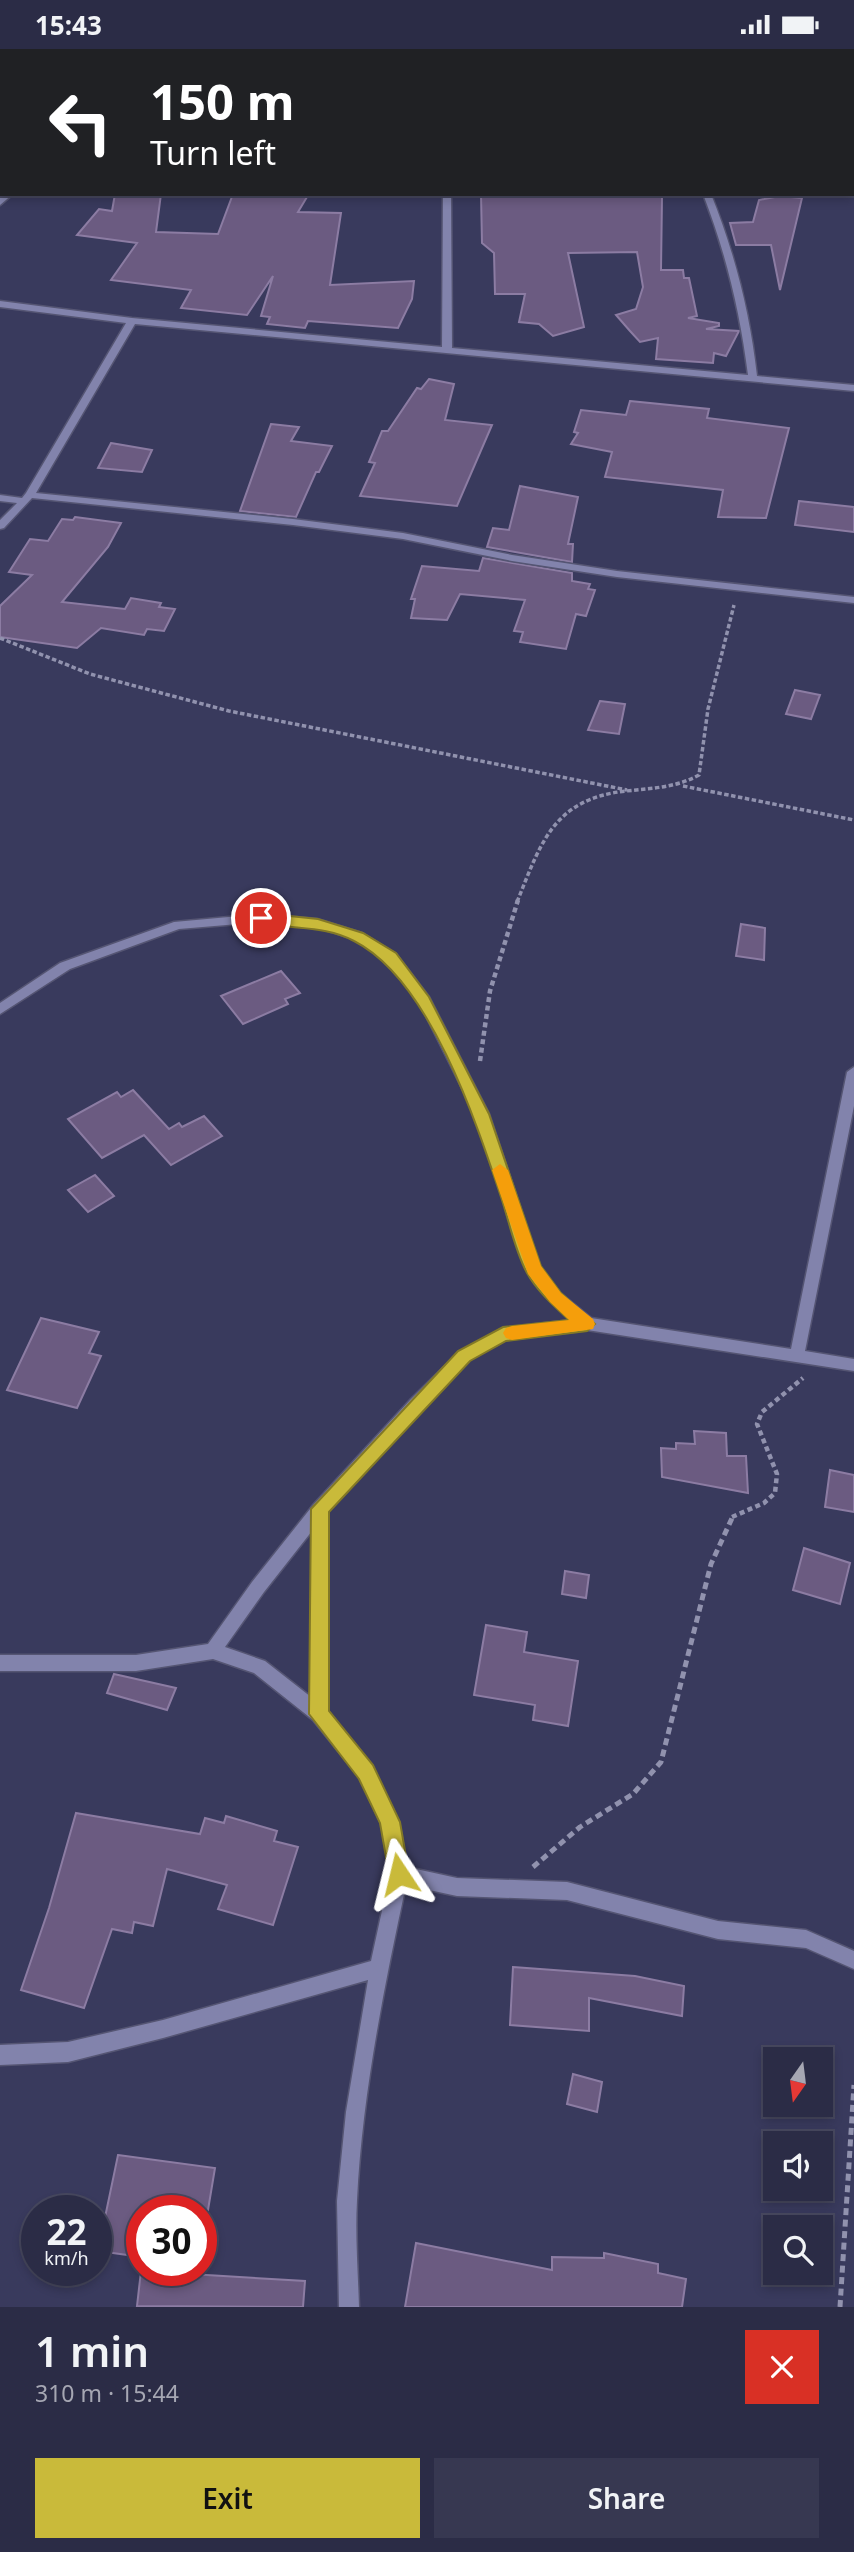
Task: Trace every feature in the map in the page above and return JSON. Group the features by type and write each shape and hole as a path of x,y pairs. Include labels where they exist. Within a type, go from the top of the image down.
{"street":[{"path":"447,196 447,351"},
{"path":"708,196 731,251 746,310 753,379"},
{"path":"0,304 132,321 854,388"},
{"path":"0,526 28,498 132,321"},
{"path":"0,498 28,498 293,522 403,537 512,558 739,589 854,600"},
{"path":"0,1009 65,967 178,925 261,918 313,922 358,936 391,957 424,1000 481,1114 534,1269 555,1297 587,1324"},
{"path":"797,1354 854,1072"},
{"path":"213,1651 258,1587 320,1509 464,1356 503,1334 587,1324 854,1364"},
{"path":"319,1714 320,1509"},
{"path":"0,1663 136,1663 213,1651 259,1668 319,1714 366,1772 390,1822 399,1874 379,1968 356,2112 347,2201 349,2307"},
{"path":"399,1874 457,1887 567,1891 718,1930 806,1939 854,1960"},
{"path":"0,2055 68,2052 163,2029 379,1968"}],"path":[{"path":"682,786 699,775 708,709 739,589"},
{"path":"0,638 90,674 229,711 633,791"},
{"path":"480,1073 483,1017 490,981 507,927 538,849 552,825 578,805 604,795 682,786 854,820"},
{"path":"509,1887 581,1825 624,1802 648,1784 661,1762 711,1564 733,1516 769,1500 778,1488 778,1476 757,1424 762,1412 786,1390 830,1360"},
{"path":"840,2307 854,2085"}],"building":[{"path":"115,196 161,196 156,232 218,234 232,196 307,197 298,212 341,213 330,285 414,281 412,299 398,328 308,321 305,328 267,324 270,317 261,316 273,276 247,315 181,308 191,290 111,280 137,243 77,235 99,209 112,211"},
{"path":"481,196 662,197 661,270 683,270 684,278 689,278 697,316 688,318 719,323 719,326 706,329 739,331 726,356 714,353 713,363 656,359 658,338 640,342 616,315 636,309 643,287 637,252 568,253 584,327 553,336 539,324 519,322 525,294 495,294 494,253 482,243"},
{"path":"780,196 802,198 780,290 771,245 736,245 730,223 753,222 759,200"},
{"path":"429,379 454,384 445,420 492,425 457,506 360,496 375,463 369,462 382,431 388,431 417,388 421,389"},
{"path":"630,401 709,409 707,418 789,428 766,518 718,517 723,490 605,477 612,452 571,444 578,433 574,432 581,410 626,415"},
{"path":"271,424 299,427 291,441 332,446 319,472 316,472 296,517 240,511"},
{"path":"111,443 152,450 142,472 98,468"},
{"path":"520,486 578,497 568,544 573,544 572,562 487,547 493,528 509,530"},
{"path":"799,501 854,507 854,532 795,525"},
{"path":"75,517 121,523 108,547 62,602 125,609 131,598 161,603 159,607 175,609 164,631 147,629 144,635 101,628 77,648 0,637 0,606 32,575 9,572 30,539 48,541 62,519 73,520"},
{"path":"483,558 572,573 572,581 590,584 588,589 595,590 586,616 576,614 566,649 520,642 523,632 514,631 525,600 460,594 447,620 411,618 415,599 411,599 422,566 479,571"},
{"path":"795,690 820,695 811,719 786,714"},
{"path":"600,701 625,704 619,734 588,730"},
{"path":"741,924 765,928 764,960 736,956"},
{"path":"281,971 300,993 285,999 288,1004 243,1024 221,996"},
{"path":"133,1090 169,1129 179,1123 182,1127 204,1116 222,1136 171,1165 144,1135 102,1158 68,1119 117,1092 121,1097"},
{"path":"95,1175 114,1196 88,1212 68,1190"},
{"path":"41,1318 99,1332 89,1353 101,1356 77,1408 7,1390"},
{"path":"694,1431 726,1433 727,1456 746,1456 748,1493 662,1477 661,1448 676,1449 676,1443 695,1444"},
{"path":"830,1470 854,1475 854,1512 825,1507"},
{"path":"804,1548 850,1563 840,1604 793,1590"},
{"path":"565,1571 589,1575 586,1598 562,1594"},
{"path":"486,1625 527,1632 524,1652 578,1661 568,1726 533,1720 535,1705 474,1695"},
{"path":"114,1674 176,1688 167,1710 107,1693"},
{"path":"76,1813 200,1834 205,1818 224,1823 226,1816 277,1831 274,1841 298,1847 273,1925 218,1909 227,1885 167,1869 153,1926 134,1922 132,1933 112,1929 84,2008 21,1990 49,1908"},
{"path":"513,1967 635,1976 684,1986 682,2016 589,1998 589,2031 510,2025"},
{"path":"573,2074 602,2082 597,2112 567,2104"},
{"path":"118,2155 215,2168 210,2195 126,2195 126,2255 112,2253 112,2195 110,2195"},
{"path":"416,2243 552,2270 552,2257 604,2258 604,2253 658,2264 658,2273 686,2279 682,2307 405,2307"},
{"path":"217,2276 305,2281 303,2307 137,2306 139,2286 217,2286"}],"slow traffic":[{"path":"500,1170 534,1269 555,1297 587,1324 512,1333"}],"route":[{"path":"261,918 313,922 358,936 391,957 424,1000 481,1114 534,1269 555,1297 587,1324 503,1334 464,1356 320,1509 319,1714 366,1772 390,1822 399,1874"}]}
